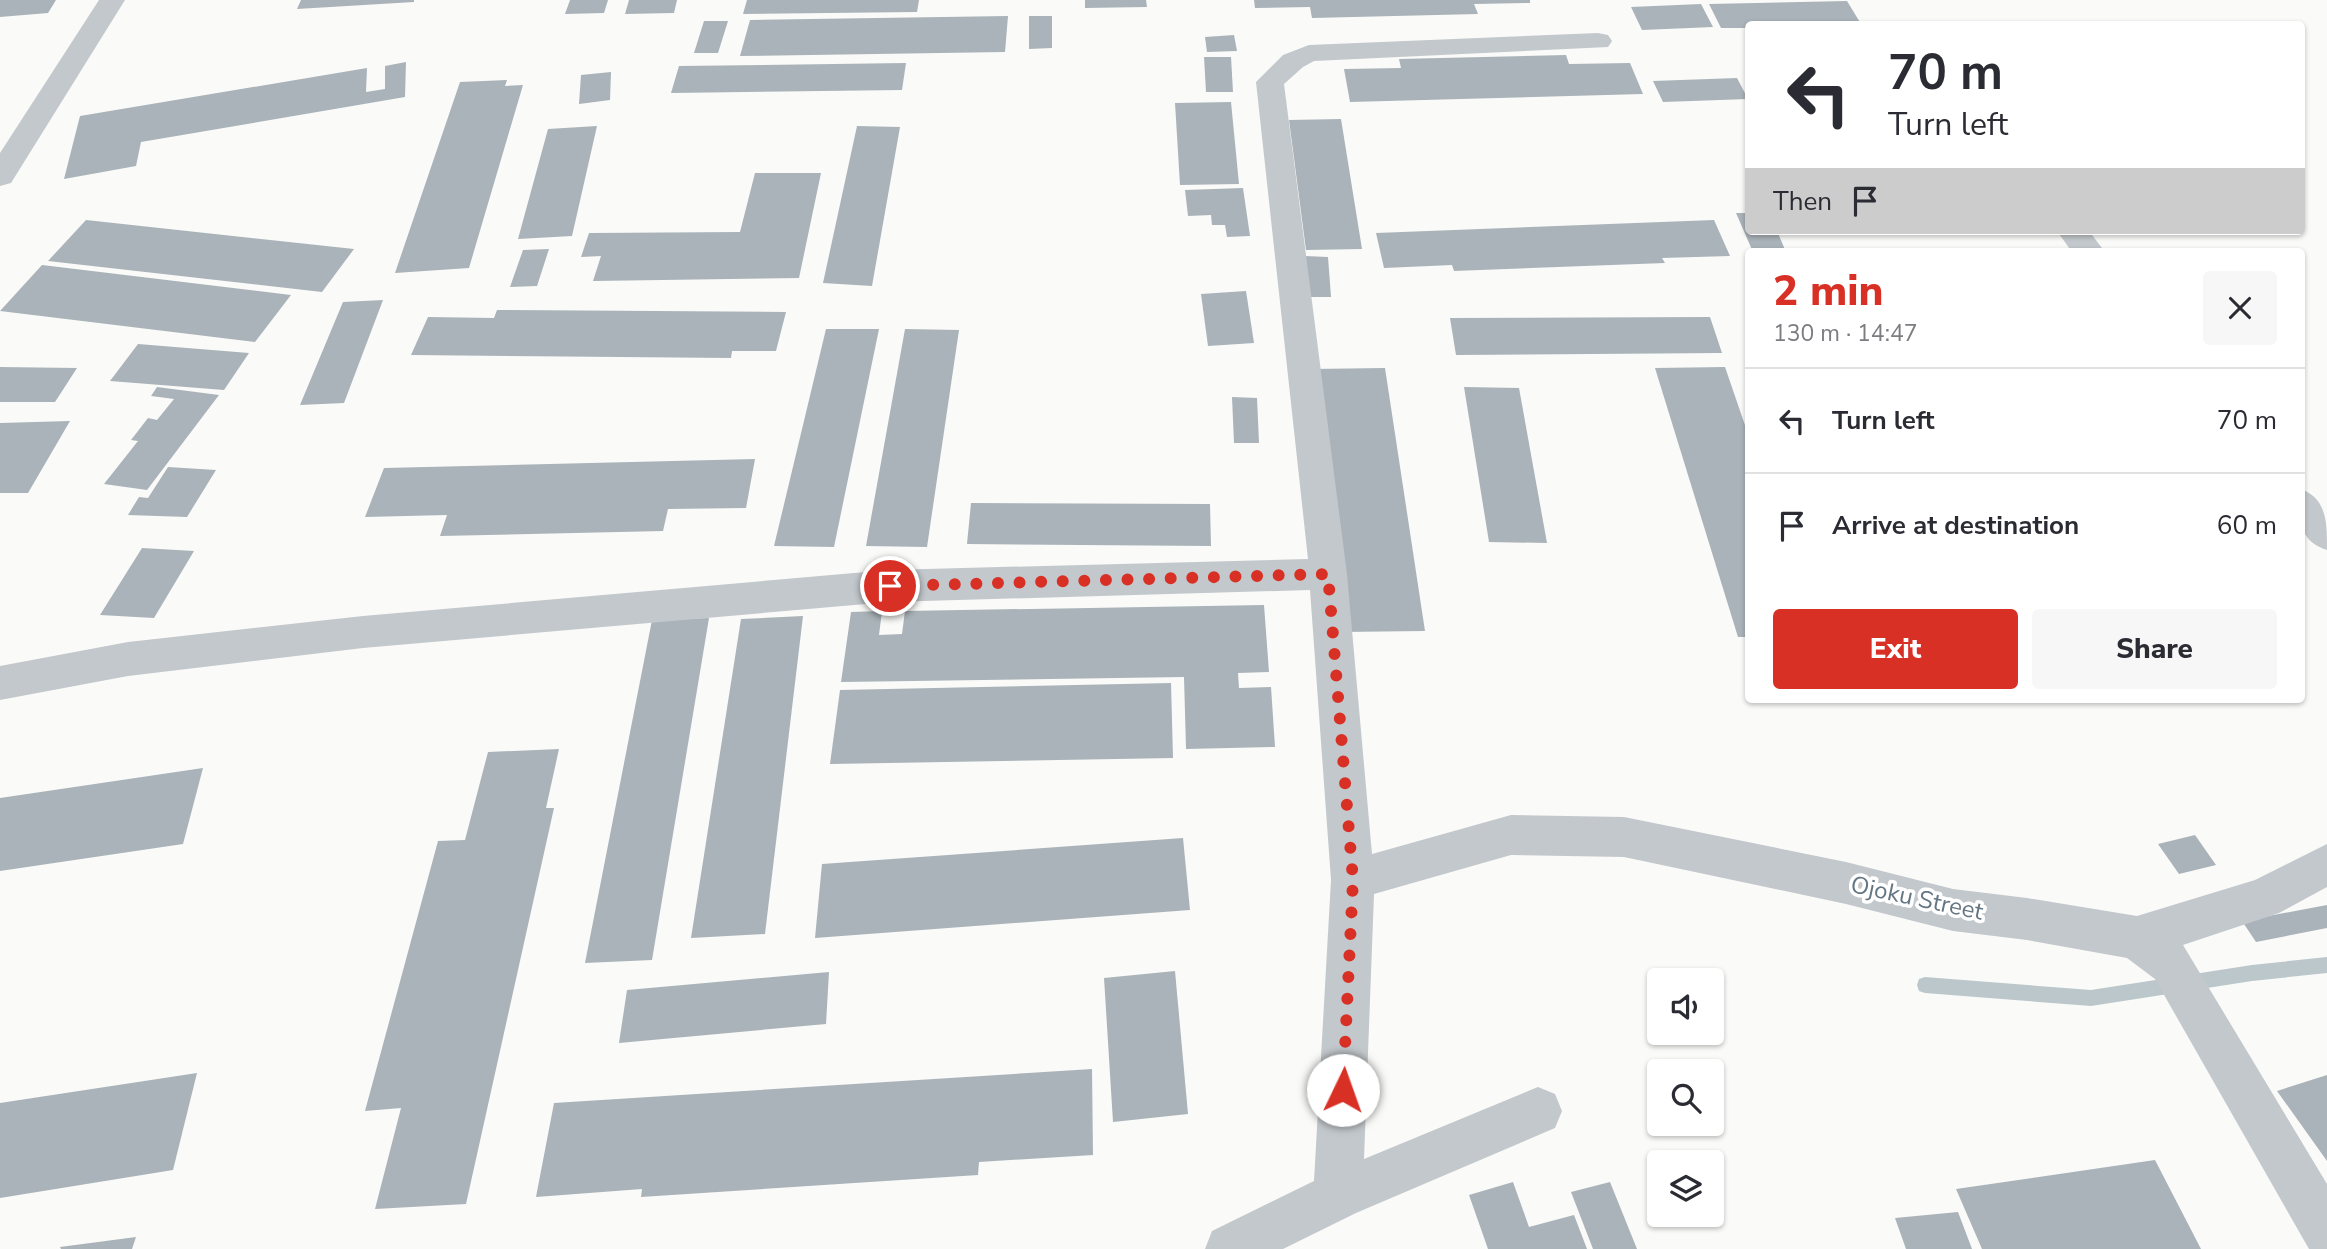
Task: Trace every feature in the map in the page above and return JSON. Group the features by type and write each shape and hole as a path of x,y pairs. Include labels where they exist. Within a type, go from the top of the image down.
{"street":[{"path":"0,176 112,0"},
{"path":"1338,1195 1353,880 1328,574 1270,82 1293,61 1309,53 1598,41"},
{"path":"2305,508 2327,535"},
{"path":"0,683 128,659 363,632 890,586 1328,574"},
{"name":"Ojoku Street","path":"1353,880 1511,835 1624,837 1846,883 1953,910 2027,919 2154,951"},
{"path":"2327,864 2154,951 2208,1022 2327,1231"},
{"path":"1230,1249 1338,1195 1538,1111"}],"building":[{"path":"0,0 56,0 48,13 0,17"},
{"path":"301,0 414,0 414,2 297,9"},
{"path":"570,0 608,0 604,13 565,14"},
{"path":"629,0 677,0 674,13 625,14"},
{"path":"747,0 919,0 917,12 743,14"},
{"path":"1085,0 1146,0 1147,7 1085,8"},
{"path":"1254,0 1530,0 1530,3 1474,4 1478,14 1312,18 1310,7 1255,8"},
{"path":"1847,1 1859,21 1745,21 1745,28 1721,28 1709,4"},
{"path":"1701,4 1713,27 1642,30 1631,7"},
{"path":"1008,16 1005,52 740,56 750,20"},
{"path":"1029,16 1052,16 1052,48 1029,49"},
{"path":"704,21 728,21 718,53 694,53"},
{"path":"1234,35 1237,51 1207,52 1205,37"},
{"path":"1566,55 1569,64 1630,63 1643,94 1350,102 1344,69 1401,68 1399,59"},
{"path":"1204,57 1231,57 1233,92 1206,92"},
{"path":"406,62 405,97 141,142 136,166 64,179 80,116 367,68 366,92 385,89 385,66"},
{"path":"906,63 902,90 671,93 679,66"},
{"path":"611,72 610,100 579,104 581,75"},
{"path":"1737,78 1745,99 1663,102 1653,81"},
{"path":"507,80 505,86 523,85 469,268 395,273 460,82"},
{"path":"1231,102 1239,184 1180,185 1175,103"},
{"path":"1341,119 1362,249 1306,250 1289,120"},
{"path":"597,126 572,236 518,239 548,129"},
{"path":"857,126 900,127 872,286 823,283"},
{"path":"755,173 821,173 799,278 593,281 601,256 581,257 589,233 740,232"},
{"path":"1243,188 1250,236 1227,237 1225,225 1212,225 1211,215 1188,216 1185,190"},
{"path":"1736,213 1745,213 1745,234"},
{"path":"86,220 354,249 322,292 48,261"},
{"path":"1714,220 1730,256 1662,258 1665,263 1454,271 1452,265 1384,268 1376,233"},
{"path":"1746,235 1779,235 1784,248 1751,248"},
{"path":"549,249 537,286 510,287 523,250"},
{"path":"1305,256 1328,257 1331,297 1308,297"},
{"path":"42,265 291,295 255,342 0,311"},
{"path":"1246,291 1254,343 1208,346 1201,294"},
{"path":"383,300 344,403 300,405 343,302"},
{"path":"497,310 786,312 776,351 732,351 731,358 411,355 428,317 494,318"},
{"path":"1710,317 1722,353 1456,355 1450,318"},
{"path":"826,329 879,329 834,547 774,546"},
{"path":"905,329 959,330 927,547 866,546"},
{"path":"138,344 249,353 224,390 110,381"},
{"path":"0,367 77,368 55,402 0,402"},
{"path":"1725,367 1745,425 1745,637 1738,637 1655,368"},
{"path":"1385,368 1425,631 1340,632 1312,369"},
{"path":"157,387 219,395 147,490 104,484 138,441 131,440 148,418 157,420 174,399 151,396"},
{"path":"1464,387 1519,388 1547,543 1489,542"},
{"path":"1232,397 1257,398 1259,443 1234,443"},
{"path":"70,421 28,493 0,493 0,423"},
{"path":"755,459 746,508 668,509 663,531 440,536 447,515 365,517 384,468"},
{"path":"168,467 216,470 187,517 128,515 139,497 148,498"},
{"path":"971,503 1210,504 1211,546 967,544"},
{"path":"142,548 194,551 154,618 100,615"},
{"path":"1264,605 1269,672 1238,673 1239,688 1271,687 1275,747 1186,749 1184,677 841,682 851,612 882,611 879,635 902,634 905,611"},
{"path":"803,616 765,934 691,938 741,619"},
{"path":"709,618 652,960 585,963 652,620"},
{"path":"1171,683 1173,758 830,764 840,690"},
{"path":"559,749 546,808 554,808 466,1204 375,1209 401,1108 365,1111 438,841 465,840 488,752"},
{"path":"203,768 183,844 0,871 0,798"},
{"path":"2195,835 2216,865 2179,874 2158,844"},
{"path":"1183,838 1190,910 815,938 822,864"},
{"path":"2327,905 2327,928 2256,942 2242,921"},
{"path":"1175,971 1188,1114 1113,1122 1104,978"},
{"path":"829,972 826,1024 619,1043 627,990"},
{"path":"1092,1069 1093,1155 979,1162 978,1175 641,1197 642,1189 536,1197 554,1103"},
{"path":"197,1073 173,1170 0,1198 0,1103"},
{"path":"2327,1075 2327,1161 2277,1091"},
{"path":"2155,1160 2201,1249 1982,1249 1956,1189"},
{"path":"1513,1182 1529,1227 1574,1215 1587,1249 1488,1249 1469,1195"},
{"path":"1610,1182 1637,1249 1593,1249 1571,1192"},
{"path":"1958,1212 1972,1249 1906,1249 1895,1218"},
{"path":"136,1237 132,1249 60,1247"}],"waterway":[{"path":"1925,985 2091,998 2252,973 2327,965"}],"route":[{"path":"890,586 1328,574 1353,880 1343,1090"}]}
